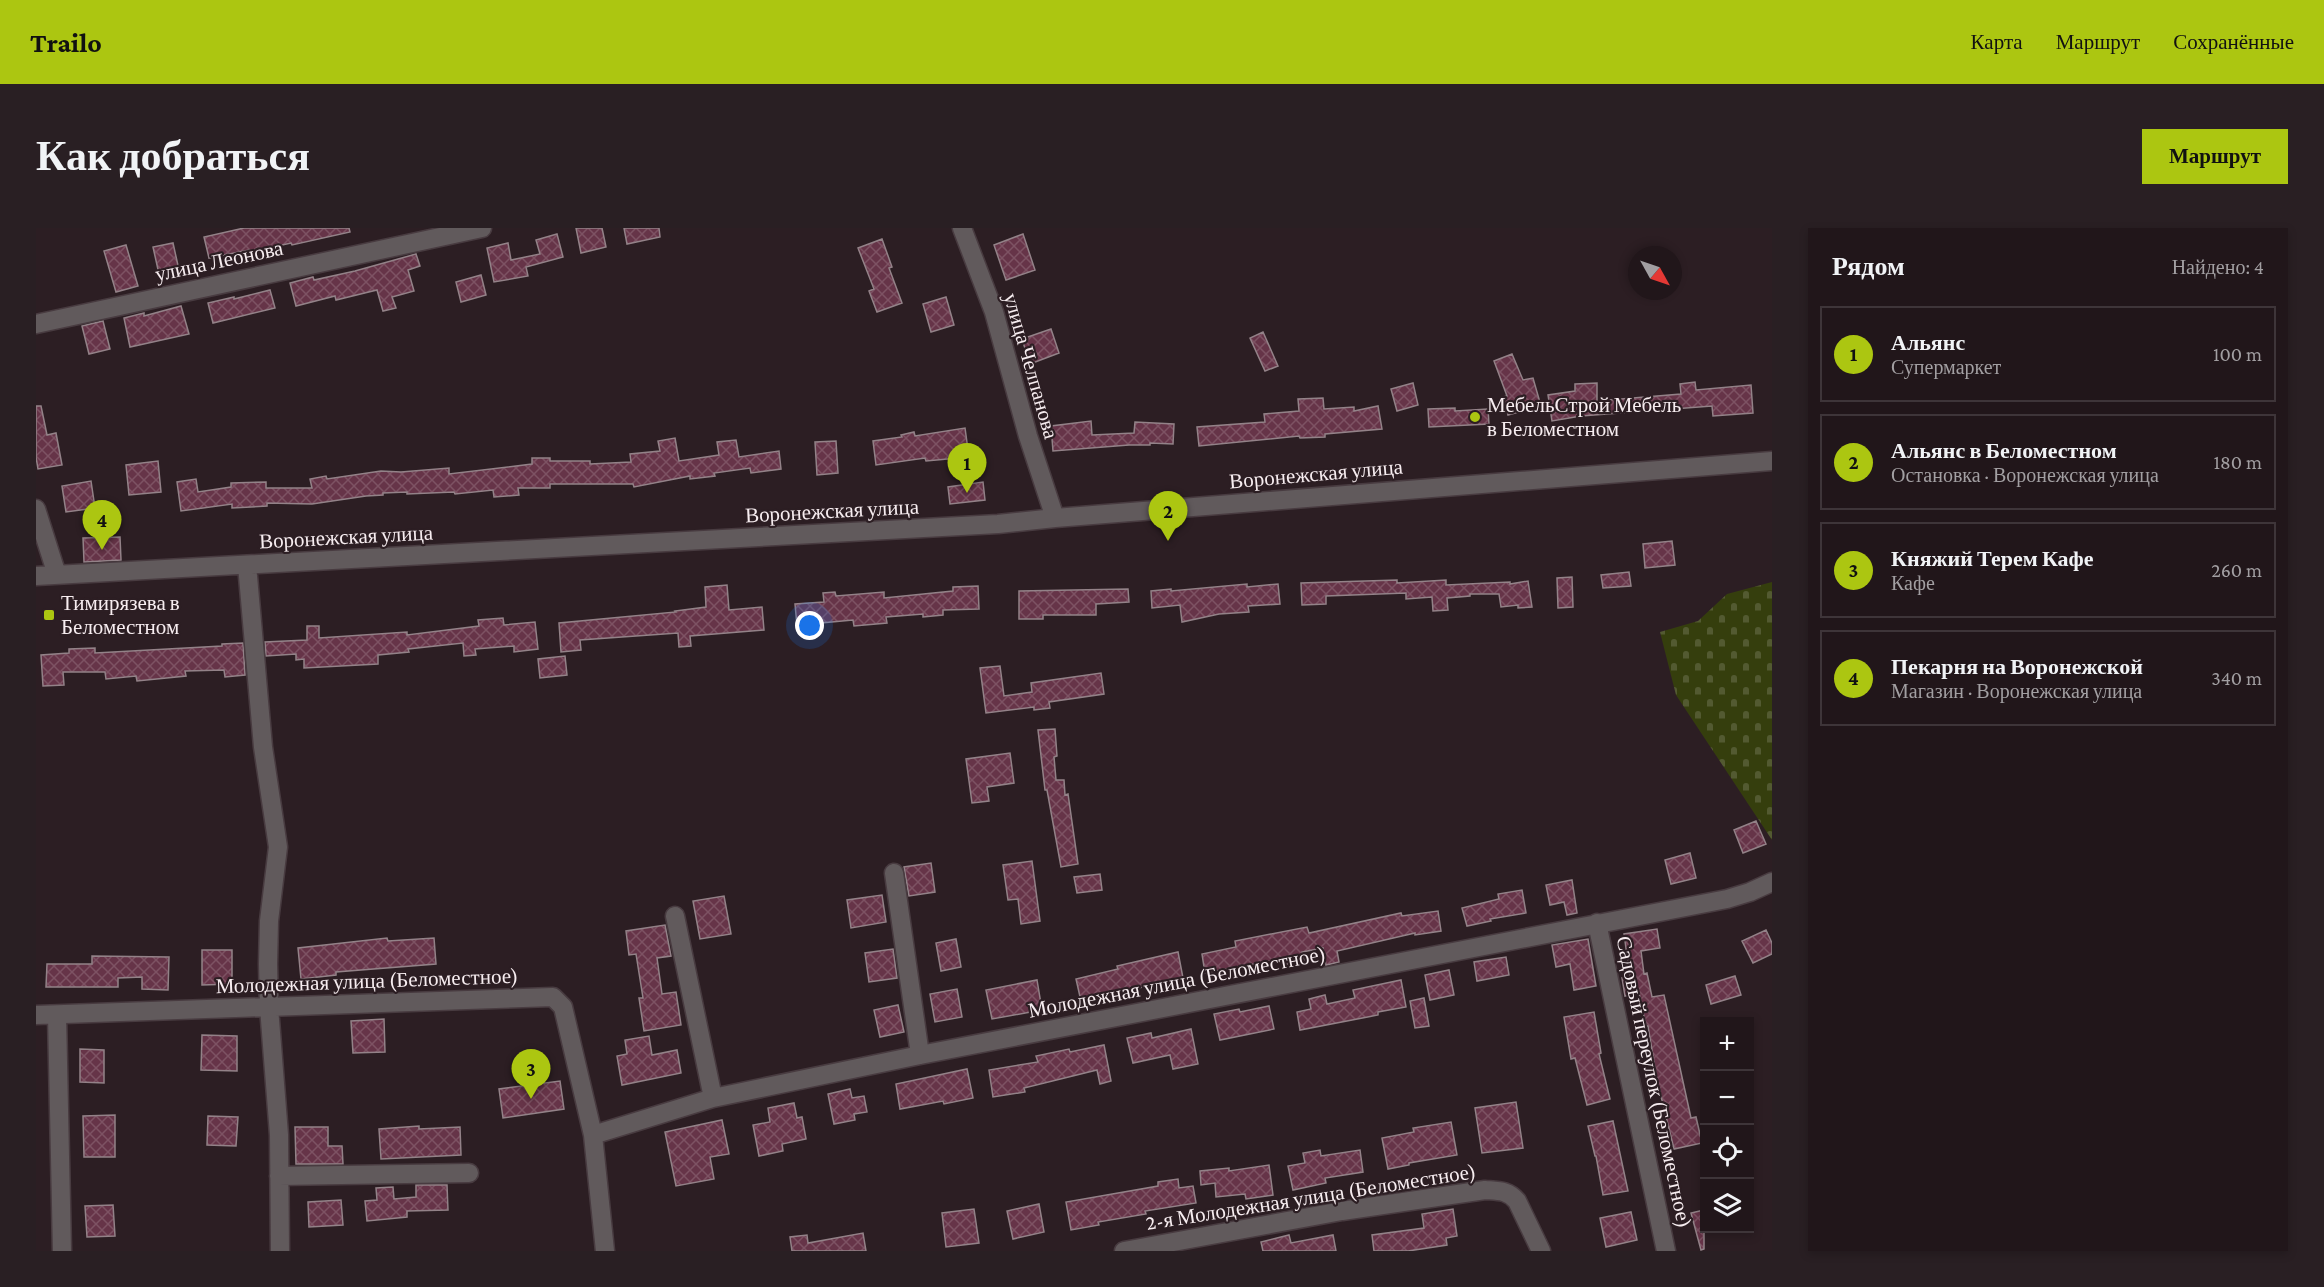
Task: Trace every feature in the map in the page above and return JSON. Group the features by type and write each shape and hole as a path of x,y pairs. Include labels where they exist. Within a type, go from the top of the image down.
{"street":[{"name":"улица Леонова","path":"36,324 482,228"},
{"name":"улица Челпанова","path":"962,228 994,312 1028,436 1055,518"},
{"name":"Воронежская улица","path":"36,576 932,528 1772,461"},
{"path":"36,509 57,575"},
{"path":"247,564 263,747 278,847 269,921 269,1006 279,1135 280,1251"},
{"path":"894,873 921,1055"},
{"name":"Молодежная улица (Беломестное)","path":"593,1135 713,1098 921,1055 1727,899 1772,882"},
{"path":"675,916 713,1098"},
{"name":"Садовый переулок (Беломестное)","path":"1597,923 1666,1251"},
{"name":"Молодежная улица (Беломестное)","path":"36,1015 553,997 563,1007 593,1135 605,1251"},
{"path":"57,1015 62,1251"},
{"path":"279,1176 469,1173"},
{"name":"2-я Молодежная улица (Беломестное)","path":"1124,1251 1341,1211 1485,1190 1504,1191 1512,1195 1541,1251"}],"green space":[{"path":"1772,582 1772,840 1676,695 1660,632 1698,621 1727,594"}],"building":[{"path":"244,228 349,228 350,232 292,245 291,243 209,258 204,237"},
{"path":"576,228 602,228 606,247 581,253"},
{"path":"624,228 659,228 660,237 627,244"},
{"path":"557,234 563,257 526,267 528,276 494,282 487,248 508,243 511,260 540,254 536,240"},
{"path":"1023,234 1035,270 1006,280 994,245"},
{"path":"882,239 892,267 889,268 902,303 877,312 869,291 874,289 858,248"},
{"path":"173,243 179,270 159,274 153,247"},
{"path":"126,245 138,286 116,292 104,251"},
{"path":"416,254 420,266 408,270 414,291 392,297 396,308 383,311 377,290 336,300 335,296 296,306 290,283 355,271"},
{"path":"481,275 486,295 461,302 456,282"},
{"path":"270,290 275,308 213,323 208,303"},
{"path":"946,297 954,325 931,332 923,304"},
{"path":"181,306 189,334 130,347 124,318 144,313 144,316"},
{"path":"103,321 110,349 89,354 82,326"},
{"path":"1051,329 1059,353 1030,364 1022,339"},
{"path":"1263,332 1278,366 1265,371 1250,338"},
{"path":"1512,354 1523,380 1533,378 1541,406 1508,415 1503,397 1507,396 1494,361"},
{"path":"1695,382 1696,390 1751,385 1753,413 1713,416 1712,406 1581,416 1552,421 1548,395 1575,391 1575,384 1597,383 1597,401 1681,394 1680,384"},
{"path":"1413,383 1418,405 1397,411 1391,389"},
{"path":"1323,398 1324,409 1354,407 1354,411 1378,406 1382,429 1325,434 1325,437 1300,438 1299,436 1199,446 1197,427 1265,422 1264,414 1299,411 1298,399"},
{"path":"36,406 41,406 47,435 56,433 62,465 38,469"},
{"path":"1455,408 1455,411 1488,409 1489,424 1429,427 1428,409"},
{"path":"1091,421 1092,435 1134,433 1135,422 1174,424 1173,444 1150,443 1150,445 1053,451 1051,426"},
{"path":"965,428 969,457 926,461 925,458 876,465 873,441 902,437 901,435 914,432 915,436"},
{"path":"675,438 679,461 719,455 717,442 736,440 739,457 779,451 781,469 751,473 750,468 714,473 715,476 690,479 690,476 634,487 633,484 550,484 550,488 518,488 519,495 494,497 493,490 455,494 454,492 383,493 383,495 312,504 267,503 267,506 232,508 232,504 181,511 177,482 196,479 198,492 231,487 231,483 266,482 266,488 312,488 310,479 326,476 327,479 381,471 401,472 449,468 449,474 532,464 532,458 550,458 550,461 590,461 590,464 631,462 630,454 660,451 658,441"},
{"path":"836,441 838,473 817,475 815,442"},
{"path":"158,461 161,492 129,495 126,465"},
{"path":"91,481 95,508 66,512 62,486"},
{"path":"983,482 985,500 950,504 948,487"},
{"path":"120,537 121,560 84,562 83,538"},
{"path":"1672,541 1675,565 1645,568 1643,544"},
{"path":"1629,572 1631,586 1603,588 1601,575"},
{"path":"1572,577 1573,607 1558,608 1557,578"},
{"path":"1397,580 1397,583 1446,580 1446,585 1510,582 1510,584 1528,581 1532,607 1518,608 1518,605 1501,607 1499,594 1470,594 1470,596 1447,598 1448,610 1433,611 1432,597 1406,599 1406,593 1326,596 1326,604 1302,605 1301,583"},
{"path":"1247,584 1247,587 1278,584 1280,604 1248,606 1249,612 1219,614 1182,622 1180,605 1152,608 1151,591"},
{"path":"727,585 729,610 762,607 764,630 690,636 691,646 679,647 678,633 580,640 581,650 561,652 559,623 706,607 705,587"},
{"path":"978,586 979,609 943,610 943,615 923,617 923,614 886,617 887,623 854,626 853,620 821,623 822,630 808,631 807,625 797,626 795,604 824,602 823,593 835,592 836,596 884,592 884,598 953,591 953,587"},
{"path":"1128,589 1129,602 1096,604 1096,615 1043,615 1043,619 1019,619 1019,591"},
{"path":"503,618 504,625 535,622 538,649 514,652 514,646 475,649 476,655 464,656 463,643 378,655 378,664 304,668 304,659 296,660 296,654 266,656 265,642 307,640 307,626 319,626 319,638 407,632 407,635 479,626 478,620"},
{"path":"243,643 245,675 225,677 224,670 185,671 186,676 137,681 136,676 106,679 105,672 63,672 64,685 43,686 41,655 69,653 69,649 95,648 95,653"},
{"path":"565,656 567,675 540,678 538,659"},
{"path":"1000,666 1004,696 1032,692 1031,683 1101,673 1104,694 1049,702 1050,708 1034,710 1034,707 986,713 980,668"},
{"path":"1055,729 1056,780 1064,780 1065,795 1068,794 1078,864 1061,867 1047,790 1045,790 1038,730"},
{"path":"1010,753 1014,783 987,787 989,801 972,803 966,759"},
{"path":"1756,821 1766,844 1743,853 1734,830"},
{"path":"1690,853 1696,878 1671,884 1665,860"},
{"path":"1032,861 1040,921 1021,924 1018,899 1008,900 1003,865"},
{"path":"931,863 935,892 909,896 904,867"},
{"path":"1100,874 1102,890 1077,893 1074,877"},
{"path":"1572,880 1577,913 1567,915 1564,902 1550,905 1546,885"},
{"path":"1522,890 1526,913 1490,919 1491,921 1467,926 1462,908 1499,899 1498,894"},
{"path":"882,895 886,922 851,928 847,900"},
{"path":"724,896 731,934 700,939 693,901"},
{"path":"1438,911 1441,931 1415,935 1415,933 1337,951 1339,962 1326,965 1323,948 1302,952 1304,960 1283,965 1282,959 1205,973 1202,954 1236,947 1235,941 1307,927 1309,933 1401,913 1402,916"},
{"path":"665,925 671,956 657,958 662,994 676,992 681,1025 644,1031 639,998 643,998 636,954 629,955 626,931"},
{"path":"1657,929 1660,948 1641,951 1644,974 1647,973 1652,997 1664,995 1691,1118 1696,1117 1700,1143 1674,1149 1639,993 1625,996 1622,978 1630,977 1624,934"},
{"path":"1766,930 1772,943 1772,954 1753,963 1742,941"},
{"path":"387,938 388,941 434,938 436,964 336,972 336,975 301,979 298,948"},
{"path":"956,939 961,967 941,971 936,943"},
{"path":"1588,939 1596,986 1574,990 1570,964 1556,967 1552,945"},
{"path":"893,949 897,978 869,982 865,953"},
{"path":"202,950 232,950 232,984 202,985"},
{"path":"1178,952 1183,978 1081,1001 1076,979 1118,969 1117,966"},
{"path":"92,956 169,957 168,990 142,989 142,977 118,978 118,987 46,987 47,964 92,964"},
{"path":"1506,957 1509,975 1477,981 1474,962"},
{"path":"1449,970 1454,995 1430,1000 1425,975"},
{"path":"1735,976 1741,995 1711,1004 1706,985"},
{"path":"1037,980 1042,1010 992,1019 986,990"},
{"path":"1401,980 1406,1007 1378,1012 1378,1015 1300,1030 1297,1012 1311,1009 1309,999 1325,995 1327,1004 1355,998 1353,990"},
{"path":"957,989 962,1017 935,1022 930,994"},
{"path":"1424,998 1429,1026 1415,1028 1410,1001"},
{"path":"898,1005 904,1032 880,1037 874,1010"},
{"path":"1269,1006 1274,1029 1220,1040 1214,1014"},
{"path":"1594,1012 1601,1053 1599,1054 1610,1099 1587,1105 1575,1058 1571,1059 1564,1017"},
{"path":"384,1019 385,1052 353,1053 351,1021"},
{"path":"1191,1029 1198,1064 1173,1069 1170,1055 1133,1063 1127,1038 1151,1033 1152,1038"},
{"path":"202,1035 237,1036 237,1071 201,1070"},
{"path":"649,1036 652,1055 677,1050 681,1073 622,1085 617,1056 627,1054 625,1040"},
{"path":"1104,1045 1111,1081 1100,1084 1097,1070 1024,1088 1025,1092 993,1097 989,1070 1038,1062 1036,1056"},
{"path":"80,1049 104,1050 104,1083 80,1082"},
{"path":"967,1069 973,1098 900,1109 896,1084"},
{"path":"560,1081 564,1109 503,1118 499,1089"},
{"path":"850,1089 852,1098 864,1096 867,1112 854,1114 855,1120 834,1124 828,1094"},
{"path":"1516,1102 1523,1148 1482,1153 1475,1108"},
{"path":"794,1103 797,1118 802,1117 806,1139 782,1144 783,1151 759,1156 753,1125 770,1122 768,1108"},
{"path":"115,1115 115,1157 84,1157 83,1116"},
{"path":"208,1116 238,1117 236,1146 207,1145"},
{"path":"722,1120 729,1154 710,1157 714,1179 676,1186 665,1132"},
{"path":"1613,1121 1628,1191 1603,1195 1588,1126"},
{"path":"1451,1122 1457,1155 1388,1169 1382,1138 1414,1132 1413,1128"},
{"path":"419,1126 419,1129 460,1127 461,1155 381,1159 379,1129"},
{"path":"295,1127 328,1127 328,1146 342,1146 343,1164 296,1164"},
{"path":"1320,1150 1321,1156 1360,1150 1363,1172 1325,1178 1326,1183 1293,1190 1288,1166 1305,1163 1303,1153"},
{"path":"1269,1165 1273,1195 1246,1199 1245,1194 1216,1197 1215,1183 1201,1185 1200,1171 1229,1168 1229,1171"},
{"path":"1178,1179 1179,1188 1193,1186 1196,1203 1145,1211 1146,1214 1098,1222 1099,1225 1071,1230 1066,1202 1158,1186 1158,1182"},
{"path":"416,1185 447,1185 448,1210 407,1211 407,1217 367,1221 365,1201 377,1200 376,1188 393,1187 394,1199 416,1197"},
{"path":"341,1200 343,1225 309,1227 308,1202"},
{"path":"1039,1204 1044,1232 1013,1239 1007,1211"},
{"path":"113,1205 115,1236 87,1237 85,1206"},
{"path":"974,1209 979,1243 946,1247 942,1213"},
{"path":"1453,1209 1457,1236 1446,1238 1447,1245 1408,1251 1374,1251 1372,1235 1424,1228 1422,1214"},
{"path":"1700,1211 1700,1233 1704,1233 1704,1249 1701,1250 1691,1213"},
{"path":"1631,1212 1637,1240 1606,1247 1600,1218"},
{"path":"863,1233 866,1251 792,1251 790,1237 807,1235 808,1243"},
{"path":"1289,1235 1291,1243 1333,1235 1336,1251 1263,1251 1261,1242"}],"place":[{"name":"МебельСтрой Мебель в Беломестном","path":"1475,417"},
{"name":"Альянс","path":"967,493"},
{"name":"Альянс в Беломестном","path":"1168,541"},
{"name":"Пекарня на Воронежской","path":"102,550"},
{"name":"Тимирязева в Беломестном","path":"49,615"},
{"name":"Княжий Терем Кафе","path":"531,1099"}]}
